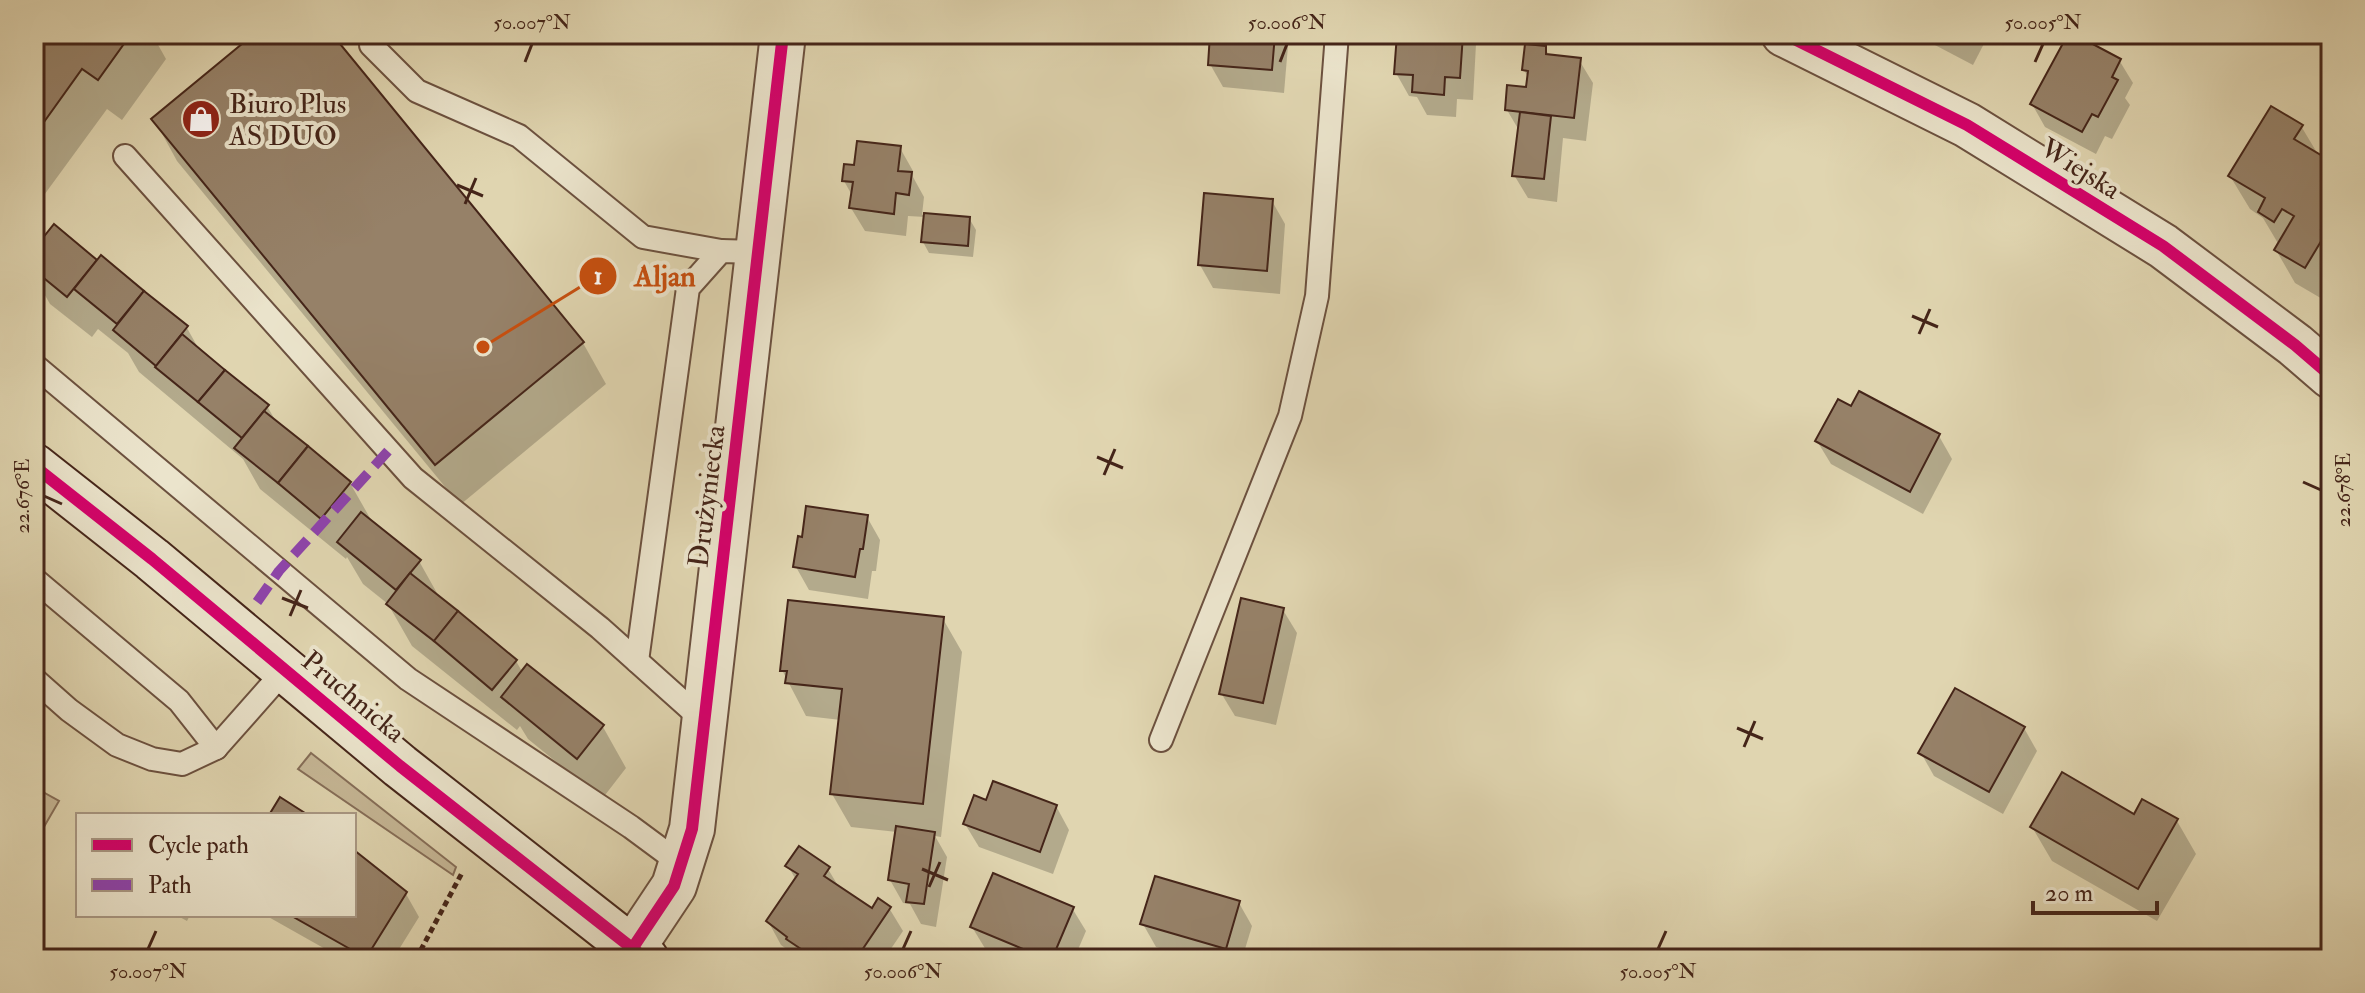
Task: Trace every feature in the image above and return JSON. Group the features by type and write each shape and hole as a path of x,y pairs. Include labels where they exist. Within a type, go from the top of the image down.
{"street":[{"name":"Drużyniecka","path":"639,954 674,886 692,829 705,722 739,252 783,34"},
{"name":"Wiejska","path":"1784,34 1967,125 2150,238 2295,345 2331,376"},
{"name":"Pruchnicka","path":"34,466 152,559 400,766 639,954"}],"lane":[{"path":"1161,740 1290,416 1317,296 1337,34"},
{"path":"371,45 417,91 519,136 643,237 739,252"},
{"path":"125,156 413,478 600,628 705,722"},
{"path":"637,661 688,288 739,252"},
{"path":"34,365 408,679 631,827 681,864"},
{"path":"34,579 179,701 216,748"},
{"path":"34,679 69,710 117,745 152,759 182,764 216,748 285,670"}],"path":[{"path":"416,959 465,866"}],"shaded area":[{"path":"311,753 456,867 453,875 298,769"},
{"path":"34,787 59,801 34,844"}],"building":[{"path":"34,34 131,34 98,80 82,69 34,136"},
{"path":"254,34 332,34 584,342 435,465 151,119"},
{"path":"1210,34 1275,34 1272,70 1208,65"},
{"path":"1397,34 1463,34 1460,78 1445,77 1444,95 1412,92 1413,75 1394,74"},
{"path":"2068,34 2074,34 2121,59 2112,77 2118,80 2098,117 2092,114 2082,132 2030,104"},
{"path":"1525,44 1546,46 1546,54 1581,58 1574,118 1505,110 1507,85 1526,87 1528,71 1522,70"},
{"path":"2271,106 2303,125 2294,139 2326,158 2331,149 2331,211 2321,229 2326,233 2305,268 2274,250 2294,216 2282,209 2274,222 2258,212 2265,198 2228,176"},
{"path":"1520,112 1551,116 1544,179 1512,176"},
{"path":"857,141 901,146 898,171 912,172 909,195 896,193 894,214 849,208 853,182 842,181 844,164 854,165"},
{"path":"1204,193 1273,199 1267,271 1198,265"},
{"path":"924,213 970,217 968,246 921,242"},
{"path":"54,224 97,260 67,297 34,270 34,249"},
{"path":"101,255 144,291 117,324 74,289"},
{"path":"144,291 188,326 156,366 113,330"},
{"path":"182,334 225,370 198,402 155,367"},
{"path":"225,370 269,405 242,438 198,402"},
{"path":"1859,391 1940,434 1910,492 1815,441 1838,399 1851,406"},
{"path":"264,411 308,446 278,483 234,448"},
{"path":"308,446 351,482 321,519 278,483"},
{"path":"806,506 868,515 855,577 793,567 798,536 802,537"},
{"path":"361,512 421,560 396,590 337,542"},
{"path":"410,573 458,611 434,641 386,604"},
{"path":"1241,598 1284,608 1263,703 1219,694"},
{"path":"788,600 944,617 923,804 830,794 842,689 785,683 787,671 780,671"},
{"path":"458,611 517,660 492,690 434,641"},
{"path":"527,664 604,725 577,759 501,697"},
{"path":"1955,688 2025,727 1989,792 1918,753"},
{"path":"2062,772 2134,814 2142,799 2178,819 2138,889 2030,827"},
{"path":"993,781 1057,805 1040,852 963,824 974,795 986,800"},
{"path":"280,797 305,813 270,813"},
{"path":"896,826 935,832 924,904 906,902 909,884 888,880"},
{"path":"799,846 830,867 824,876 872,908 878,898 891,907 856,959 816,959 766,921 798,874 785,866"},
{"path":"356,852 407,892 366,958 294,917 356,917"},
{"path":"993,873 1074,907 1052,959 970,927"},
{"path":"1155,876 1240,901 1226,949 1140,924"}],"marked path":[{"path":"257,602 279,571 389,450"}],"cycle path":[{"path":"632,949 674,886 692,829 783,34"},
{"path":"1784,34 1967,125 2163,246 2295,345 2331,376"},
{"path":"34,466 152,559 400,766 646,959"}],"place":[{"name":"Biuro Plus AS DUO","path":"201,119"},
{"name":"Aljan","path":"483,347"}]}
